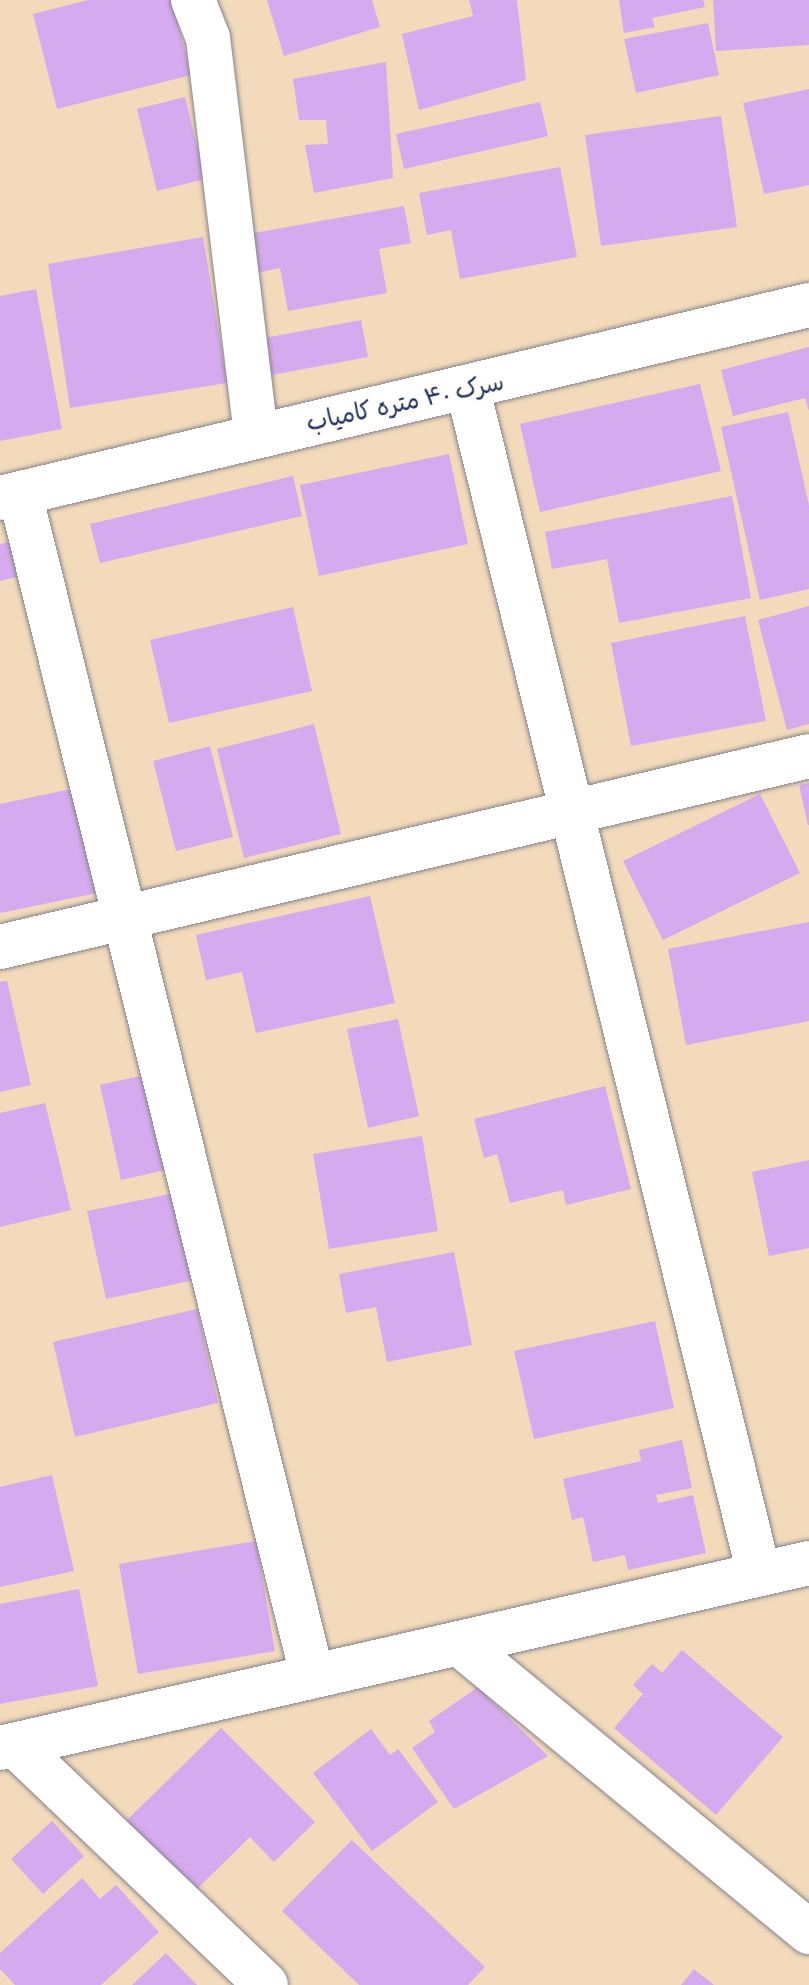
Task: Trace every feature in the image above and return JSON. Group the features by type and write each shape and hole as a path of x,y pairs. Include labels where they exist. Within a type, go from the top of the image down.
{"street":[{"path":"193,0 208,38 256,435"},
{"name":"سرک ۴۰ متره کامیاب","path":"10,496 256,435 468,390 809,305"},
{"path":"468,390 569,812 759,1574"},
{"path":"10,496 125,915 312,1675"},
{"path":"0,947 125,915 809,756"},
{"path":"5,1756 312,1675 462,1646 809,1563"},
{"path":"462,1646 809,1932"},
{"path":"5,1756 266,1985"}],"building":[{"path":"88,0 172,0 191,75 57,109 33,14"},
{"path":"267,0 372,0 380,27 284,56"},
{"path":"469,0 517,0 526,80 419,110 402,34 473,16"},
{"path":"619,0 703,0 705,7 652,18 655,27 624,33"},
{"path":"713,0 809,0 809,45 716,51"},
{"path":"708,23 719,75 636,93 624,39"},
{"path":"386,62 393,178 314,193 305,145 328,144 326,120 299,120 293,79"},
{"path":"809,89 809,185 764,194 743,103"},
{"path":"185,97 205,179 157,191 137,109"},
{"path":"540,102 548,136 404,169 396,134"},
{"path":"721,116 737,227 601,246 585,135"},
{"path":"560,167 577,257 460,279 451,230 427,235 419,193"},
{"path":"404,206 411,243 379,249 387,293 288,311 280,268 256,273 248,234"},
{"path":"203,237 227,383 70,408 48,264"},
{"path":"36,289 62,429 0,441 0,296"},
{"path":"361,320 368,357 256,378 248,341"},
{"path":"809,347 809,411 805,398 733,416 721,370"},
{"path":"700,384 721,471 540,512 520,424"},
{"path":"788,412 809,505 809,589 760,600 721,427"},
{"path":"449,454 468,544 319,576 300,485"},
{"path":"293,476 302,516 100,563 90,524"},
{"path":"732,496 751,598 619,623 607,559 552,569 545,532"},
{"path":"12,541 20,576 0,581 0,544"},
{"path":"809,606 809,724 787,730 758,620"},
{"path":"293,607 312,691 169,723 150,640"},
{"path":"745,616 766,721 631,746 611,643"},
{"path":"314,724 341,834 244,858 217,749"},
{"path":"210,746 233,837 176,851 153,761"},
{"path":"809,783 809,825 808,825 799,785"},
{"path":"85,786 107,891 0,913 0,804"},
{"path":"760,794 800,873 663,940 623,861"},
{"path":"370,896 395,1003 256,1033 242,972 206,980 196,935"},
{"path":"809,922 809,1021 686,1045 668,949"},
{"path":"7,981 31,1085 0,1092 0,982"},
{"path":"398,1019 419,1116 368,1128 347,1029"},
{"path":"149,1074 170,1169 121,1180 100,1085"},
{"path":"605,1086 631,1189 566,1205 563,1190 510,1203 497,1154 484,1158 474,1119"},
{"path":"45,1103 71,1210 0,1227 0,1113"},
{"path":"422,1136 438,1231 329,1249 313,1154"},
{"path":"809,1160 809,1248 769,1256 752,1172"},
{"path":"175,1193 194,1280 106,1299 87,1211"},
{"path":"454,1252 472,1345 387,1362 376,1307 346,1313 339,1274"},
{"path":"197,1309 218,1403 75,1437 53,1342"},
{"path":"655,1321 674,1408 534,1439 514,1351"},
{"path":"682,1440 692,1488 656,1495 658,1503 693,1495 706,1553 628,1570 625,1555 593,1562 583,1517 572,1520 563,1479 641,1461 639,1450"},
{"path":"52,1475 74,1571 0,1587 0,1487"},
{"path":"256,1541 275,1651 138,1674 119,1564"},
{"path":"79,1589 98,1686 0,1704 0,1604"},
{"path":"682,1650 783,1737 716,1815 614,1728 643,1694 633,1685 652,1664 662,1673"},
{"path":"478,1687 548,1756 454,1809 412,1748 435,1732 429,1721"},
{"path":"221,1728 315,1822 274,1862 250,1837 194,1892 125,1822"},
{"path":"371,1729 390,1755 398,1749 438,1802 372,1851 313,1773"},
{"path":"52,1821 84,1856 43,1894 11,1859"},
{"path":"352,1840 485,1967 468,1985 359,1985 282,1911"},
{"path":"82,1878 100,1899 116,1885 159,1932 101,1985 15,1985 0,1969 0,1953"},
{"path":"166,1953 197,1985 132,1985"},
{"path":"695,1970 714,1985 681,1985"}]}
